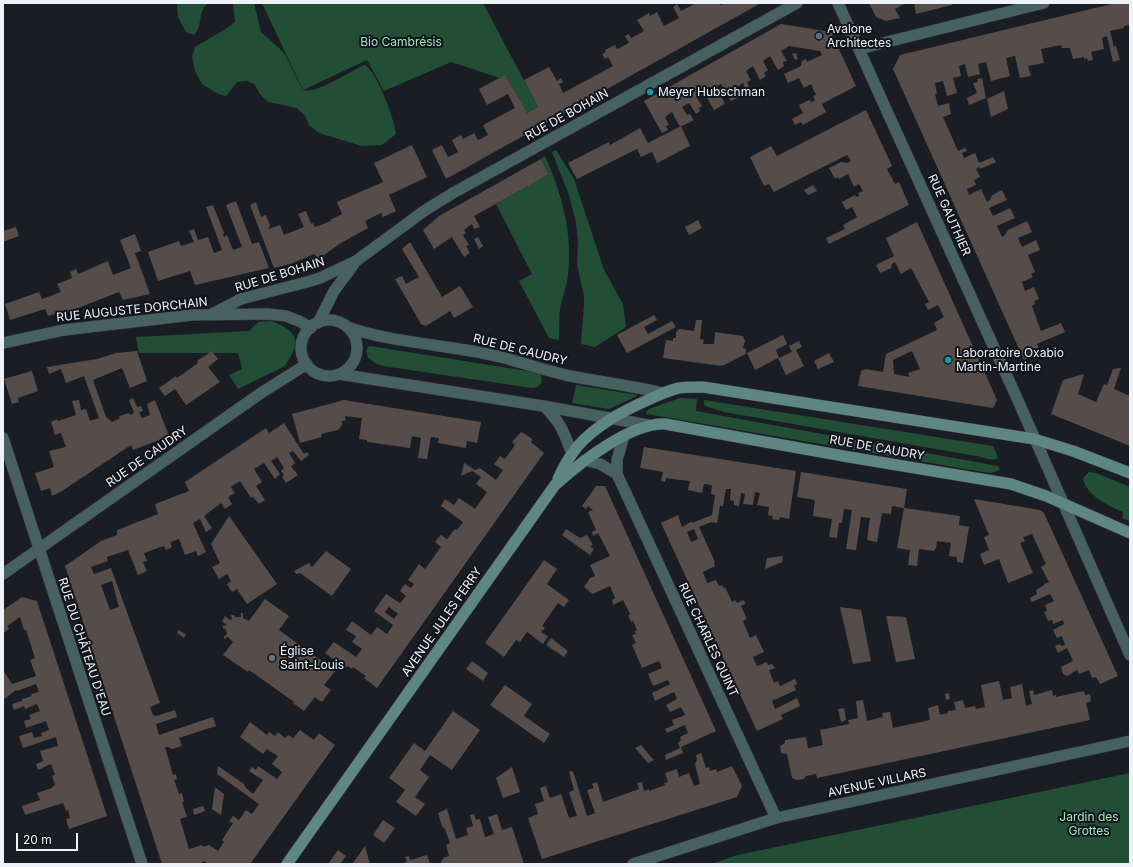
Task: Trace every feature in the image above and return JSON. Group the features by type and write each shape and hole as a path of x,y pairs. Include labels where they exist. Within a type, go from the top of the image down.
{"main road":[{"path":"555,485 572,454 592,433 612,418 664,393 677,388 688,387 703,387 1034,439 1073,451 1130,473"},
{"name":"RUE DE CAUDRY","path":"648,425 665,424 841,456 1011,484 1063,504 1130,533"},
{"name":"AVENUE JULES FERRY","path":"287,864 555,485 585,460 624,436 648,425"}],"street":[{"name":"RUE DE BOHAIN","path":"212,314 241,299 313,280 356,261 424,211 453,193 797,3"},
{"name":"RUE GAUTHIER","path":"838,3 1130,655"},
{"path":"859,49 1044,3"},
{"name":"RUE DE BOHAIN","path":"314,326 334,291 356,261"},
{"name":"RUE AUGUSTE DORCHAIN","path":"3,343 64,330 175,316 212,314 268,314 286,316 314,326"},
{"path":"331,321 340,323 347,327 355,338 357,351 353,363 347,370 331,376 323,375 312,370 303,356 302,343 305,335 314,326 331,321"},
{"name":"RUE DE CAUDRY","path":"347,327 375,336 498,356 569,376 644,388 664,393"},
{"name":"RUE DE CAUDRY","path":"3,574 261,393 307,364"},
{"name":"RUE DE CAUDRY","path":"339,374 543,406 648,425"},
{"path":"543,406 555,417 563,429 572,454"},
{"name":"RUE CHARLES QUINT","path":"624,436 617,460 617,474 776,818"},
{"name":"RUE DU CHÂTEAU D'EAU","path":"3,438 142,864"},
{"path":"585,460 600,464 617,474"},
{"name":"AVENUE VILLARS","path":"633,864 776,818 1130,741"}],"green space":[{"path":"177,3 208,3 204,7 199,27 194,35 186,32 178,17"},
{"path":"233,3 254,3 261,32 286,56 302,89 308,90 324,86 365,65 375,77 385,97 396,134 382,145 362,146 319,133 309,125 305,116 297,108 268,102 260,94 254,84 247,81 237,82 226,96 218,94 202,84 195,71 192,57 195,47 235,22"},
{"name":"Bio Cambrésis","path":"262,3 483,3 538,107 527,113 500,78 451,62 384,91 367,60 303,90"},
{"path":"556,150 574,179 604,270 623,304 626,327 595,347 581,344 584,296 577,265 578,242 576,222 569,195 552,152"},
{"path":"545,156 565,214 569,245 568,276 560,309 559,340 549,338 519,281 532,274 496,204 549,173 541,159"},
{"path":"271,321 289,330 294,336 296,343 294,350 285,366 238,389 229,375 242,369 238,353 139,353 136,337 249,331 258,322"},
{"path":"370,346 540,373 542,381 538,387 532,388 383,366 368,358 366,351"},
{"path":"576,385 637,396 609,409 572,403"},
{"path":"680,398 697,399 696,411 998,466 1000,470 991,473 977,471 647,414 646,412 649,409"},
{"path":"704,400 993,446 998,458 990,459 724,412 705,406"},
{"path":"1089,472 1096,473 1130,487 1130,521 1122,518 1123,512 1111,507 1093,495 1085,484 1083,478"},
{"name":"Jardin des Grottes","path":"1130,773 1130,864 711,864 738,855"}],"building":[{"path":"696,3 719,3 721,5 725,3 761,3 446,179 432,150 442,145 448,157 458,152 452,140 461,135 463,139 474,133 478,140 488,135 483,125 515,108 508,94 487,105 479,89 505,75 527,113 538,107 524,80 549,67 557,81 561,78 563,82 559,84 563,93 613,66 608,57 605,59 602,54 606,52 605,50 615,45 617,49 629,43 625,36 629,34 631,38 644,31 637,20 649,13 650,16 657,12 664,26 679,18 673,7 677,4 681,11"},
{"path":"869,3 906,3 895,9 900,18 886,21 876,17"},
{"path":"914,3 952,3 952,5 916,14"},
{"path":"1116,3 1130,3 1130,25 1110,31 1114,47 1116,46 1120,60 1113,62 1107,36 1102,38 1104,49 1091,52 1093,60 1088,61 1087,58 1084,59 1084,57 1073,59 1070,48 1062,48 1061,45 1041,49 1044,63 1028,66 1031,76 1020,78 1015,56 1006,58 1010,76 991,81 986,62 978,64 980,74 968,77 965,64 959,66 961,76 953,78 957,93 947,96 943,81 935,83 937,94 935,94 938,106 949,103 951,114 943,117 958,151 965,148 967,151 962,153 964,158 975,153 979,163 993,157 996,162 980,169 979,167 976,169 980,177 974,180 976,185 967,189 969,195 981,189 987,202 990,200 992,195 1002,190 1007,200 989,208 993,216 1010,208 1015,218 997,226 1002,237 1008,230 1027,221 1032,232 1018,238 1022,247 1036,240 1040,250 1028,255 1035,272 1031,274 1033,277 1022,282 1025,291 1034,287 1039,299 1034,301 1035,304 1032,306 1041,331 1061,323 1065,332 1037,344 1041,353 1024,360 893,69 900,55"},
{"path":"781,24 831,32 856,86 822,104 826,112 803,125 801,122 795,125 792,119 803,113 799,105 809,100 812,102 815,100 813,96 816,95 811,84 804,88 799,78 788,83 784,74 801,66 802,61 806,59 807,62 822,55 820,51 789,46 781,51 787,61 783,62 784,66 778,70 770,56 763,61 768,70 764,73 766,76 760,80 753,66 746,71 751,80 747,82 749,86 745,88 743,83 734,89 739,97 731,101 721,84 714,88 718,97 721,96 725,104 714,110 705,94 697,98 702,106 699,108 700,111 696,114 689,103 682,107 687,115 690,114 694,120 680,127 672,112 665,117 669,125 666,126 668,130 662,133 644,101"},
{"path":"796,53 798,59 795,60 792,54"},
{"path":"982,78 986,98 969,105 967,98 977,93 973,83 978,82 977,79"},
{"path":"1004,91 1008,109 991,117 987,99"},
{"path":"866,110 892,166 887,169 895,184 899,182 909,205 829,244 826,238 845,229 843,225 857,217 852,207 846,210 842,202 855,195 856,197 859,196 858,193 863,191 859,184 854,187 848,174 839,179 838,177 835,179 829,168 841,162 848,163 851,161 847,155 774,192 769,184 764,186 750,157 771,146 777,156"},
{"path":"681,126 690,146 657,163 652,152 641,157 637,149 577,179 568,163 609,142 610,145 640,128 648,143"},
{"path":"412,145 427,177 389,195 396,211 383,217 381,213 365,221 368,228 341,243 317,260 315,254 290,264 274,268 250,205 256,202 261,217 266,215 270,226 268,229 280,225 284,235 304,227 298,214 306,211 311,224 313,223 315,227 331,221 330,220 342,214 337,202 383,182 374,163"},
{"path":"541,159 549,174 474,216 480,227 474,229 472,224 464,230 466,233 463,235 469,245 466,246 470,253 464,257 452,237 434,249 423,230 439,216"},
{"path":"813,185 817,191 808,195 804,190"},
{"path":"236,201 252,244 259,242 269,268 195,285 190,271 158,281 148,252 179,241 181,246 194,242 189,231 194,229 198,240 208,237 214,253 222,250 206,207 213,205 224,233 224,237 227,235 233,250 242,247 226,205"},
{"path":"698,220 702,228 689,235 685,227"},
{"path":"917,222 997,400 993,408 858,386 861,371 866,369 883,372 886,354 937,330 934,323 944,317 938,305 928,310 925,304 929,302 911,268 901,274 895,262 892,264 891,268 880,273 876,265 894,256 886,238","holes":["912,351 920,369 908,373 910,377 894,374 893,360"]},
{"path":"16,227 19,236 3,242 3,231"},
{"path":"135,234 141,251 135,253 150,294 123,300 119,292 68,312 67,310 48,316 45,309 10,320 5,304 39,292 42,299 61,292 57,284 72,278 70,272 76,269 78,274 108,261 113,275 131,268 120,240"},
{"path":"478,237 483,246 479,249 474,239"},
{"path":"410,242 442,297 460,286 473,307 454,318 450,311 426,326 421,324 395,279 402,276 406,284 419,277 402,249"},
{"path":"654,315 657,320 644,327 648,334 672,321 676,327 627,353 617,335"},
{"path":"696,320 702,320 700,339 704,340 703,344 714,344 715,332 743,336 745,341 743,348 746,349 746,354 722,366 663,358 666,340 673,341 673,338 676,338 676,332 679,329 694,331"},
{"path":"783,335 787,344 776,350 779,358 792,352 789,346 799,341 802,347 796,350 804,366 786,375 778,358 755,370 747,353"},
{"path":"137,351 147,381 130,388 122,368 93,380 106,417 112,422 120,418 119,416 134,413 129,400 133,398 137,407 141,406 143,411 139,412 142,418 150,415 147,404 155,400 169,436 133,450 131,445 62,491 52,496 50,488 41,491 35,473 54,467 49,451 66,447 61,433 55,435 51,422 57,419 58,421 76,415 72,401 79,400 81,410 86,409 90,421 99,418 84,376 66,383 61,369 49,374 47,367 97,359 116,353"},
{"path":"212,351 218,359 208,367 220,382 186,405 175,389 165,396 159,388 176,376 177,378 198,363 197,361"},
{"path":"829,353 834,362 818,369 814,361"},
{"path":"1121,368 1114,389 1130,396 1130,446 1051,414 1063,380 1084,374 1078,394 1096,402 1104,384 1107,385 1113,369"},
{"path":"32,371 38,391 18,398 19,402 12,404 4,379"},
{"path":"344,400 481,422 477,443 467,441 466,448 438,443 439,438 431,437 427,459 418,458 421,438 412,436 410,448 367,442 367,440 359,439 362,418 345,416 346,420 342,421 342,425 338,430 321,434 322,437 300,443 292,414"},
{"path":"284,423 304,454 307,452 309,455 301,461 293,451 289,453 295,463 291,466 298,475 286,483 282,477 284,475 281,471 284,468 277,457 271,461 280,474 275,479 264,463 254,469 262,482 256,486 265,500 259,504 253,497 251,498 240,481 231,487 235,493 228,497 232,504 225,509 221,503 204,516 212,528 206,532 200,519 193,523 206,552 198,556 196,551 185,555 179,539 170,542 172,547 166,550 164,546 144,553 147,561 143,562 147,571 138,575 128,550 107,557 108,561 91,567 94,574 111,568 160,703 150,707 153,715 156,716 175,710 177,717 156,724 159,735 213,717 216,726 179,738 182,746 172,749 165,747 173,775 176,774 177,779 174,780 179,794 182,793 184,802 182,802 187,817 180,819 189,849 202,845 203,847 209,845 218,851 224,842 222,840 233,823 229,821 233,816 239,820 246,810 252,814 259,804 217,774 218,766 244,784 245,787 253,794 263,780 249,771 252,767 256,770 258,766 277,779 282,772 272,764 278,756 267,749 263,754 240,737 250,722 267,735 269,732 275,736 278,732 285,738 288,735 293,738 300,730 314,740 319,733 335,745 250,864 208,864 204,861 201,864 162,864 65,566 101,541 117,535 117,530 158,514 155,504 189,491 185,482 266,428 269,433","holes":["112,581 119,607 110,610 101,585"]},
{"path":"521,432 532,439 531,442 544,453 377,688 364,678 366,676 353,667 352,669 348,666 345,668 325,653 334,642 356,657 362,649 352,642 356,636 346,630 352,621 371,635 377,627 387,634 393,625 374,611 386,594 400,603 406,596 400,591 405,584 411,588 414,584 408,580 419,564 425,569 441,547 435,542 438,538 441,535 447,539 463,522 441,506 445,499 454,505 459,498 475,509 487,492 476,484 481,477 472,471 461,476 464,463 475,470 480,468 496,480 503,470 494,464 500,456 505,459 515,445 512,442","holes":["389,607 398,614 394,619 385,612"]},
{"path":"644,447 796,471 789,519 780,517 779,520 772,519 773,516 768,515 769,507 757,505 760,493 755,492 753,505 743,504 745,494 741,493 739,506 734,505 734,501 730,500 731,489 726,489 723,506 720,506 717,523 711,522 699,527 715,562 715,566 703,572 707,583 716,580 719,586 722,585 723,588 725,587 732,602 735,600 737,603 744,600 745,604 741,606 747,619 743,621 750,638 756,635 764,652 753,657 757,666 767,662 768,665 772,664 775,668 769,670 774,683 778,681 780,686 795,679 797,684 794,686 796,690 772,701 775,709 797,698 800,706 781,715 783,719 757,731 661,523 678,515 682,527 692,521 692,523 712,515 715,495 711,494 712,485 704,484 702,493 688,490 690,481 666,478 665,482 661,481 663,472 640,468","holes":["694,529 698,539 691,542 687,532"]},
{"path":"801,472 907,489 904,508 892,506 891,514 882,513 877,542 867,540 870,518 861,517 856,550 846,549 852,510 844,509 842,523 839,523 837,538 829,537 832,519 813,516 815,500 797,497"},
{"path":"596,486 605,486 716,731 681,747 683,753 666,760 665,755 680,748 678,743 681,740 680,737 688,733 685,725 667,733 665,729 674,725 672,720 685,715 681,707 670,712 666,705 677,699 674,692 655,701 652,693 670,684 668,680 653,686 648,674 662,668 659,661 642,668 632,645 636,643 632,635 636,634 635,631 637,630 633,621 631,622 628,615 630,614 623,600 613,605 612,600 615,598 610,586 593,594 584,587 590,578 595,576 590,565 610,556 598,533 593,536 592,532 596,530 588,512 593,510 588,506 586,509 582,506"},
{"path":"974,499 1040,510 1044,513 1118,676 1100,684 1096,677 1092,678 1089,670 1079,674 1077,670 1067,676 1063,674 1061,667 1073,661 1067,648 1058,653 1055,646 1060,644 1061,646 1065,645 1062,636 1057,638 1053,630 1064,624 1063,620 1053,624 1052,620 1048,621 1044,612 1047,611 1045,605 1054,601 1050,594 1032,602 1030,598 1037,594 1036,590 1049,582 1041,567 1046,564 1032,534 1023,537 1025,541 1020,543 1033,573 1008,583 999,559 984,565 980,554 989,550 984,537 989,535"},
{"path":"904,508 960,516 959,525 969,527 963,563 957,562 957,557 949,556 951,543 937,541 934,551 919,549 917,566 908,565 910,550 897,548"},
{"path":"229,516 277,584 247,604 237,589 232,592 227,584 231,581 227,574 219,579 212,567 220,563 211,544"},
{"path":"566,529 580,538 587,535 593,545 590,546 594,549 590,555 562,535"},
{"path":"326,551 351,569 332,596 300,573 296,574 294,571 309,563 312,567"},
{"path":"783,556 782,562 765,569 767,558"},
{"path":"544,560 557,569 547,584 569,600 564,607 558,603 542,626 545,628 541,632 548,636 543,644 527,632 520,642 516,640 504,657 485,643"},
{"path":"22,597 37,601 107,816 69,829 66,819 70,818 68,810 66,811 63,803 25,815 22,806 40,800 37,793 52,788 55,785 52,776 55,775 51,764 38,770 36,764 43,761 40,751 58,746 56,737 23,748 19,736 32,732 34,738 42,736 41,733 49,730 46,721 26,728 24,721 31,719 29,715 40,711 37,704 25,709 24,706 14,710 12,704 32,696 31,694 39,692 36,684 17,691 16,690 3,700 3,670 12,684 36,676 30,660 35,658 20,617 7,626 9,629 3,633 3,610"},
{"name":"Église Saint-Louis","path":"265,599 289,616 279,630 336,670 324,685 331,690 322,702 315,697 304,711 293,703 294,702 249,670 248,672 223,655 233,642 228,637 224,639 224,636 227,635 226,629 223,629 223,626 227,625 222,621 225,616 230,620 232,619 231,615 241,617 241,613 243,613 243,618 249,621"},
{"path":"840,607 861,610 871,661 853,664"},
{"path":"886,616 906,617 915,659 896,662"},
{"path":"179,630 186,635 184,638 177,633"},
{"path":"551,638 568,651 564,657 546,645"},
{"path":"472,661 488,673 483,681 466,669"},
{"path":"999,681 1003,700 1012,698 1010,687 1022,684 1026,706 1032,704 1029,691 1033,690 1034,695 1052,690 1053,696 1056,695 1056,697 1084,691 1085,695 1090,694 1091,701 1086,703 1090,720 817,778 816,774 806,776 804,779 797,780 792,778 787,754 781,753 780,746 785,743 785,740 806,737 808,748 823,745 820,730 849,724 848,720 858,718 856,701 863,700 867,721 883,717 882,713 890,712 893,728 930,720 928,708 938,705 940,715 948,713 948,711 956,710 954,702 963,700 965,708 975,706 976,709 985,707 981,685"},
{"path":"505,685 532,704 524,716 550,734 544,743 490,705"},
{"path":"949,693 950,699 946,700 945,694"},
{"path":"844,708 846,720 841,722 838,709"},
{"path":"453,711 480,730 452,770 430,755 420,770 429,777 415,797 425,804 416,816 396,802 405,790 389,778 414,743 425,751"},
{"path":"641,745 654,760 648,763 635,748"},
{"path":"701,753 706,768 709,767 710,771 716,769 717,772 732,766 742,786 737,797 542,859 528,818 538,814 535,804 544,801 540,788 546,786 551,798 561,794 569,818 577,816 569,792 574,790 569,772 573,771 587,816 595,813 587,790 594,788 592,784 597,782 603,802 639,789 637,783 642,782 644,791 649,789 649,791 665,785 664,783 668,782 665,773 677,769 679,777 689,773 694,786 700,784 695,764 697,760 696,755"},
{"path":"512,767 520,792 503,798 496,778"},
{"path":"215,787 224,794 221,815 212,809"},
{"path":"203,806 205,811 194,815 193,809"},
{"path":"447,809 456,839 468,835 466,828 473,826 470,815 474,814 476,820 480,819 485,837 494,834 488,817 497,814 502,830 512,827 524,864 440,864 443,858 449,856 446,845 450,843 438,813"},
{"path":"383,820 395,828 384,843 373,835"},
{"path":"365,846 370,864 352,864 358,856"},
{"path":"338,850 346,856 340,864 328,864"},
{"path":"427,855 430,864 400,864 407,862 405,857 409,856 410,860"}],"place":[{"name":"Avalone Architectes","path":"819,36"},
{"name":"Meyer Hubschman","path":"650,92"},
{"name":"Laboratoire Oxabio Martin-Martine","path":"948,360"},
{"name":"Église Saint-Louis","path":"272,658"}]}
